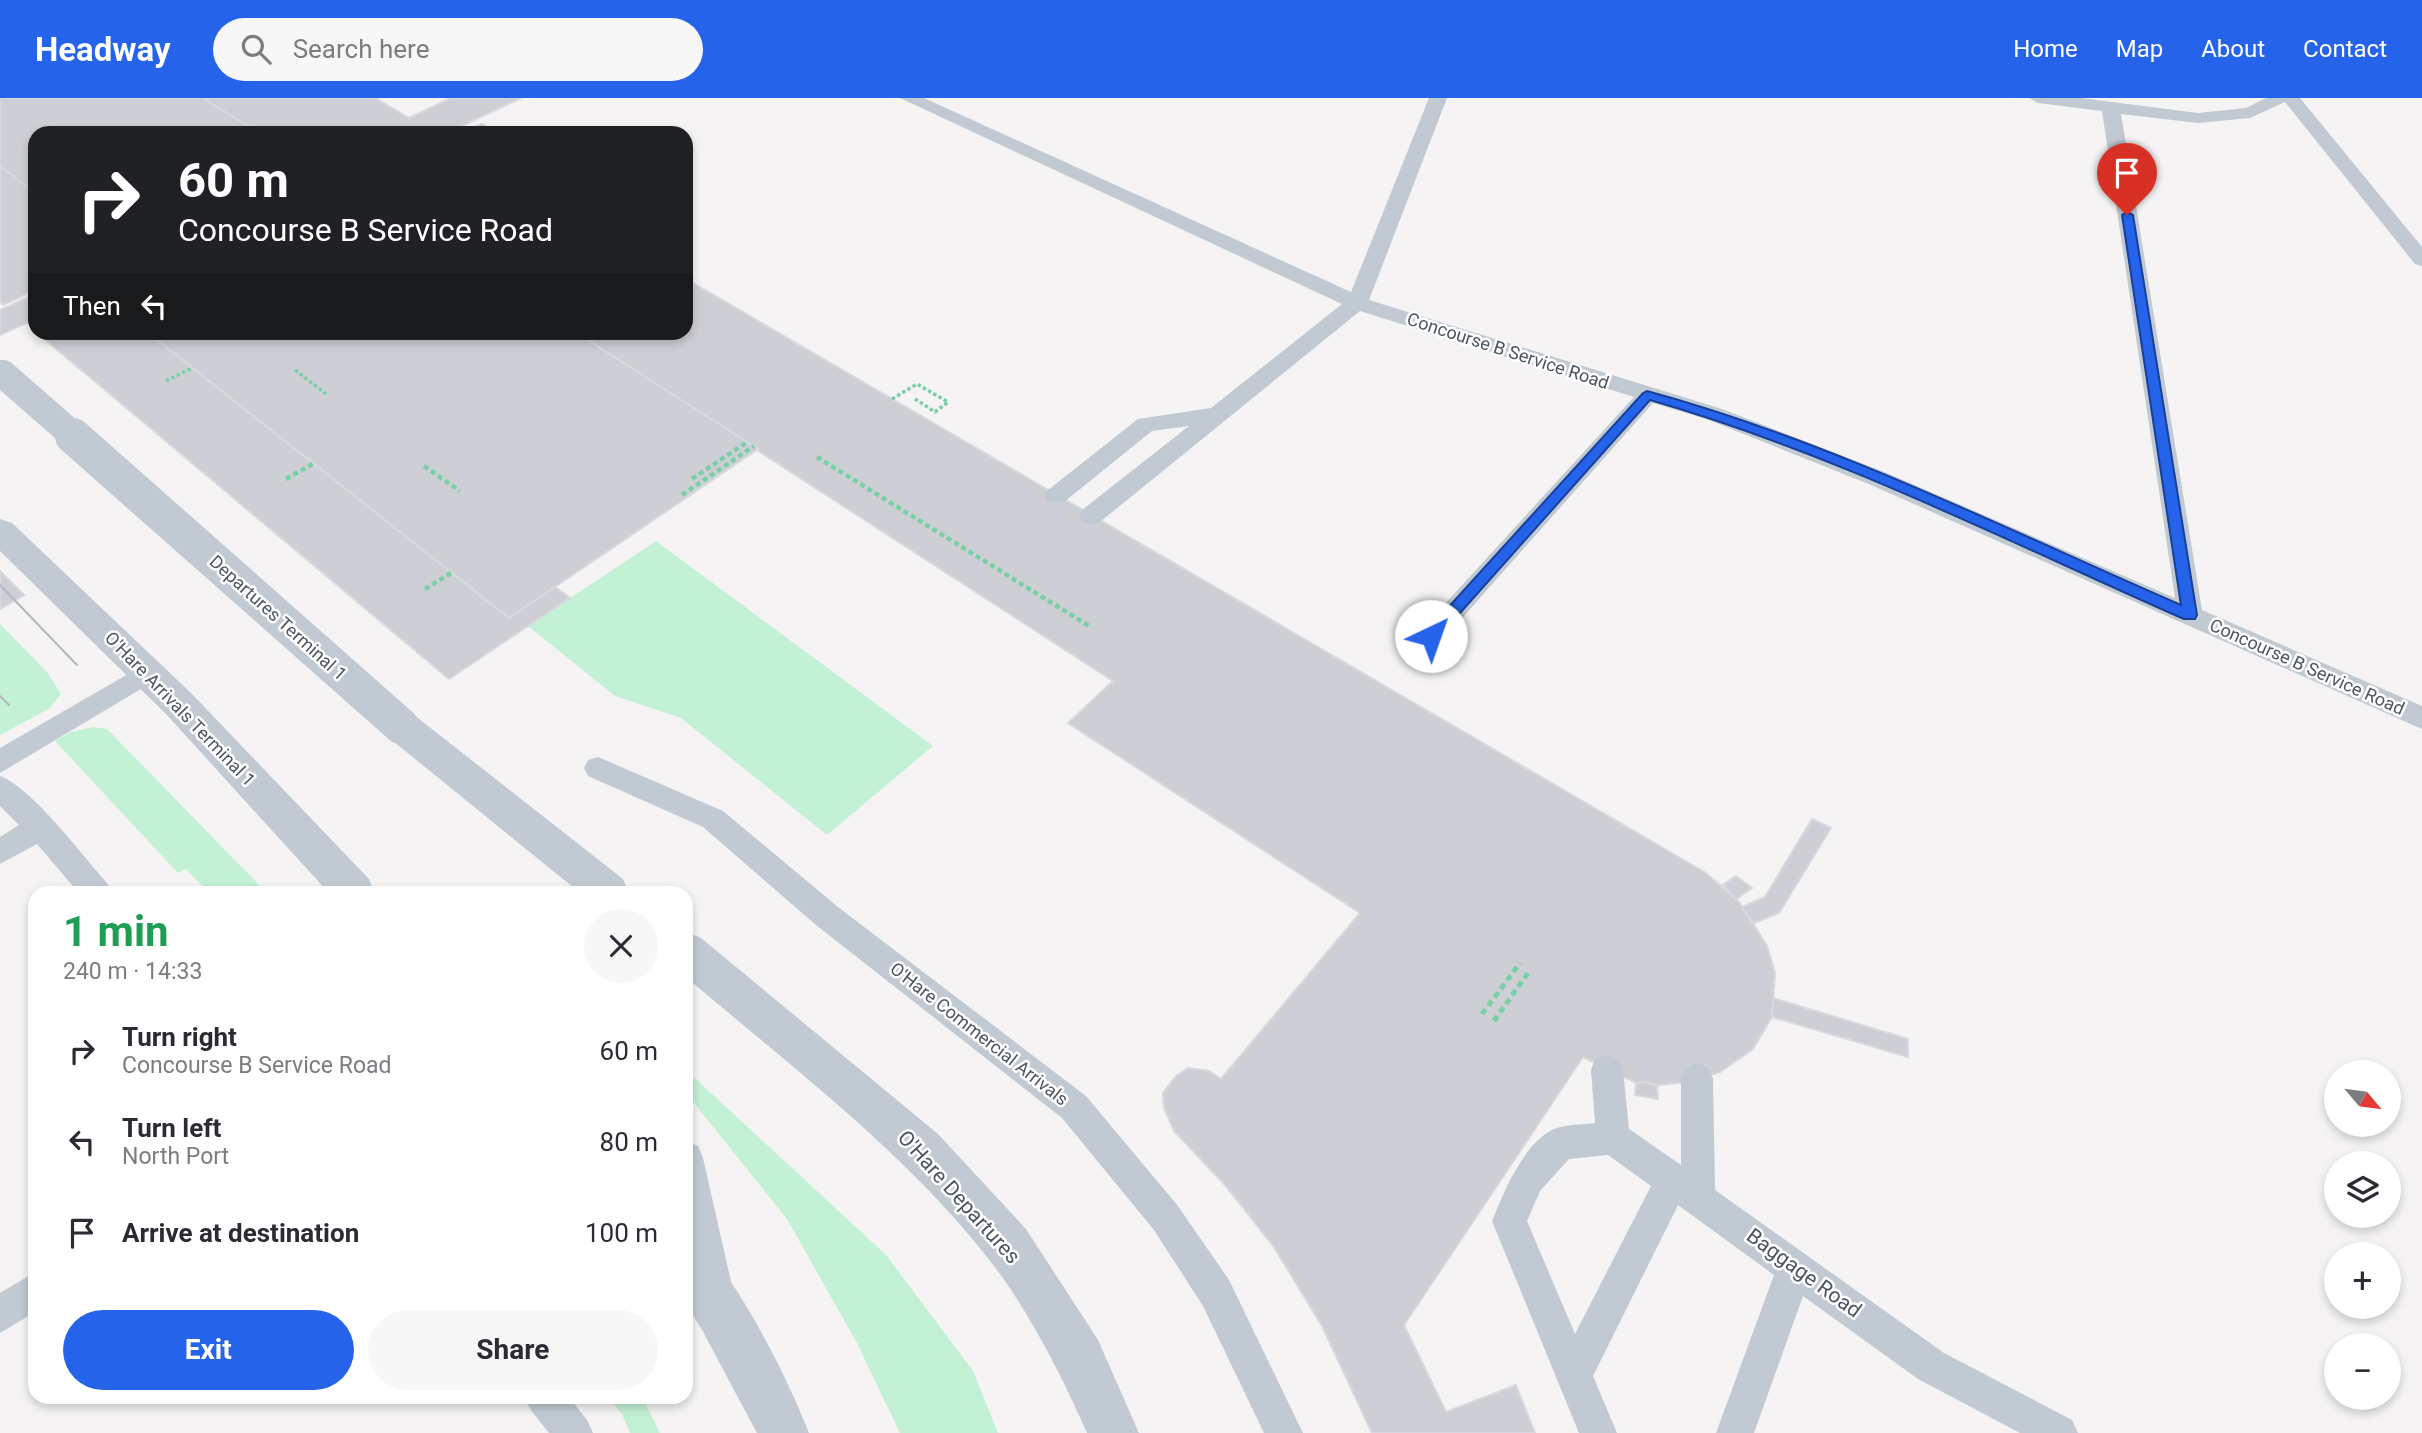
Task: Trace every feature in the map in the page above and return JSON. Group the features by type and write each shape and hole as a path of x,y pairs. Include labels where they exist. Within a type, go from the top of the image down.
{"street":[{"name":"Departures Terminal 1","path":"0,371 401,726 600,886"},
{"name":"O'Hare Arrivals Terminal 1","path":"0,531 147,673 348,886"},
{"name":"O'Hare Departures","path":"696,959 922,1150 1009,1246 1080,1358 1113,1433"},
{"path":"693,1273 719,1310 783,1433"}],"lane":[{"name":"Concourse B Service Road","path":"909,98 1357,303 1647,396 1714,414 1879,479 2422,718"},
{"path":"1091,516 1357,303 1438,98"},
{"path":"2038,98 2198,118 2250,113 2280,98"},
{"path":"2291,98 2422,260"},
{"path":"2111,109 2190,615"},
{"path":"1431,636 1647,396"},
{"path":"1056,496 1146,424 1217,415"},
{"path":"0,762 147,673"},
{"name":"O'Hare Commercial Arrivals","path":"598,768 713,819 827,916 1074,1107 1166,1218 1216,1293 1284,1433"},
{"path":"0,788 40,827 91,886"},
{"path":"0,852 40,827"},
{"path":"1598,1433 1509,1221 1528,1180 1561,1143 1613,1138 1607,1070"},
{"path":"1574,1375 1685,1188 1697,1079"},
{"name":"Baggage Road","path":"1613,1138 1931,1366 2059,1433"},
{"path":"693,1190 719,1310"},
{"path":"1735,1433 1795,1267"},
{"path":"0,1315 28,1295"},
{"path":"550,1404 574,1433"}],"path":[{"path":"166,381 192,368"},
{"path":"295,370 326,394"},
{"path":"892,399 916,384 948,402 935,412 915,399"},
{"path":"692,479 747,442"},
{"path":"682,495 754,446"},
{"path":"817,457 1089,626"},
{"path":"286,479 314,463"},
{"path":"424,466 460,491"},
{"path":"425,589 451,573"},
{"path":"1482,1014 1520,963"},
{"path":"1494,1021 1530,970"}],"green space":[{"path":"656,541 933,746 827,835 681,718 615,696 528,626"},
{"path":"0,624 47,672 61,694 50,708 0,735"},
{"path":"93,727 107,729 260,886 202,886 186,869 178,873 55,741 71,732"},
{"path":"693,1076 886,1255 973,1371 998,1433 900,1433 857,1343 787,1219 693,1102"},
{"path":"614,1404 646,1404 660,1433 630,1433 622,1414"}],"building":[{"path":"0,98 203,98 248,126 28,126 28,239 0,217"},
{"path":"203,98 375,98 409,118 451,98 521,98 462,126 248,126"},
{"path":"0,166 28,188 28,293 3,305 0,302"},
{"path":"693,283 1706,873 1739,902 1767,946 1775,973 1772,1017 1753,1049 1720,1072 1689,1082 1657,1085 1636,1083 1583,1057 1404,1325 1446,1412 1516,1385 1535,1433 1372,1433 1322,1326 1274,1247 1224,1184 1174,1131 1164,1108 1163,1093 1175,1077 1188,1068 1209,1071 1221,1079 1360,913 1068,723 1113,681 587,340 693,340"},
{"path":"28,297 28,322 0,335 0,310"},
{"path":"46,340 230,340 570,598 449,679"},
{"path":"157,340 588,340 758,449 509,618"},
{"path":"0,571 24,595 0,609"},
{"path":"1812,819 1831,828 1779,913 1754,923 1742,907 1765,897"},
{"path":"1736,876 1752,888 1736,899 1723,885"},
{"path":"1773,998 1908,1039 1908,1057 1772,1017"},
{"path":"1636,1083 1657,1085 1658,1099 1635,1095"}],"tram line":[{"path":"0,585 77,665"},
{"path":"0,696 9,705"}],"route":[{"path":"1431,636 1647,396 1714,414 1879,479 2190,615 2127,215"}]}
